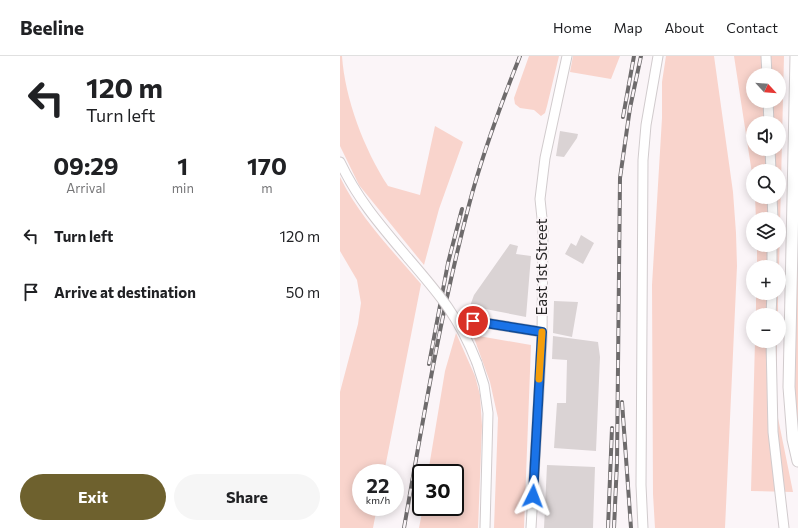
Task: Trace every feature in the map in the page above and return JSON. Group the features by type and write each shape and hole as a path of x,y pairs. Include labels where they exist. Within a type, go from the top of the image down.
{"main road":[{"path":"796,56 796,148 789,387 792,439 798,461"}],"street":[{"name":"East 1st Street","path":"531,528 542,332 543,228 540,199 545,158 567,56"},
{"path":"643,528 641,477 643,160 646,125 658,56"},
{"path":"766,56 767,68"},
{"path":"340,162 356,193 377,222 443,298 457,319 477,363 484,385 488,413 485,528"},
{"path":"473,321 542,332"},
{"path":"771,348 773,432 784,528"}],"shaded area":[{"path":"340,56 342,56 347,89 357,123 371,156 388,186 420,195 435,126 463,142 439,209 424,265 359,185 340,146"},
{"path":"529,56 559,56 545,113 541,116 534,110 520,108 515,104 514,98"},
{"path":"573,56 620,56 611,79 570,72"},
{"path":"666,56 714,56 733,192 737,266 725,528 655,528 653,494 652,285 662,118 662,82"},
{"path":"734,56 784,56 784,68 746,68 746,108 783,108 783,116 746,116 746,134"},
{"path":"749,156 782,156 781,164 751,164"},
{"path":"340,177 348,192 367,220 421,284 386,464 352,464 352,516 375,516 373,528 340,528 340,392 358,324 361,303 357,280 340,251"},
{"path":"755,204 781,204 780,212 756,212"},
{"path":"798,217 798,432 795,390"},
{"path":"757,252 779,252 779,260 757,260"},
{"path":"756,300 778,300 778,308 756,308"},
{"path":"456,333 475,376 480,395 482,426 478,528 419,528 421,516 464,516 464,464 430,464 445,371"},
{"path":"473,335 531,345 524,528 494,528 498,418 490,382"},
{"path":"755,348 777,348 778,418 793,492 751,491"}],"building":[{"path":"560,131 578,134 577,138 564,157 556,156"},
{"path":"581,235 594,243 583,264 565,254 571,243 576,246"},
{"path":"510,244 518,246 516,254 531,256 526,317 470,306 474,295"},
{"path":"554,301 578,302 572,337 553,333"},
{"path":"553,336 598,342 600,357 596,451 554,448 557,403 566,403 567,360 552,359"},
{"path":"547,465 595,467 593,528 544,528"}],"railway":[{"path":"404,528 433,366 459,245 474,186 499,111 520,56"},
{"path":"623,117 634,56"},
{"path":"614,528 617,462 620,178 630,108 641,56"},
{"path":"429,364 448,263 462,209"},
{"path":"622,402 631,528"},
{"path":"608,528 612,428"}],"slow traffic":[{"path":"539,379 542,332"}],"route":[{"path":"473,321 488,322 542,332 533,496"}]}
